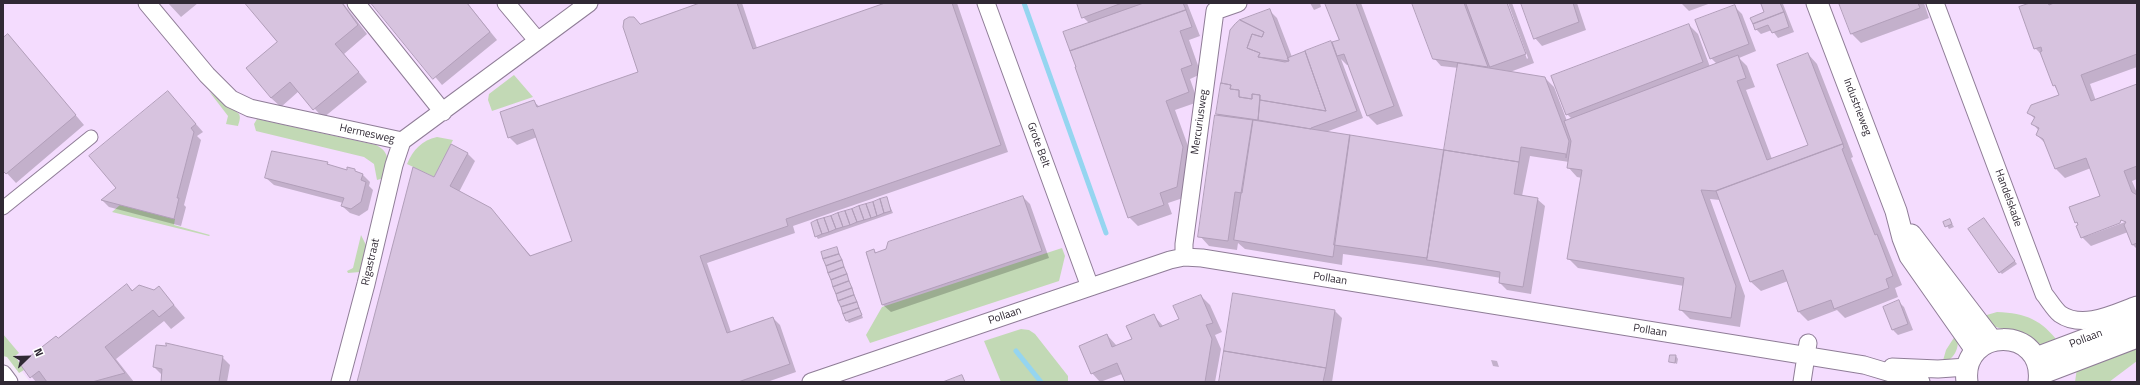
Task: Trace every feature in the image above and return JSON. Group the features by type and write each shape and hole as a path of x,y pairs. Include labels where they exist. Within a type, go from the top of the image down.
{"street":[{"name":"Hermesweg","path":"147,3 212,81 231,99 250,108 402,141 589,3"},
{"path":"356,3 443,112"},
{"path":"506,3 537,40"},
{"name":"Grote Belt","path":"986,3 1090,287"},
{"name":"Mercuriusweg","path":"1184,257 1184,244 1214,7 1238,3"},
{"name":"Industrieweg","path":"1817,3 1896,211 1912,238 1975,360"},
{"name":"Handelskade","path":"1935,3 2044,294 2060,314 2075,319 2088,320 2101,318 2137,305"},
{"path":"3,208 91,137"},
{"name":"Rigastraat","path":"340,382 366,284 394,165 402,141"},
{"name":"Pollaan","path":"811,382 1090,287 1184,257 1202,258 1807,349 1921,382"},
{"name":"Pollaan","path":"2038,372 2137,320"},
{"name":"Pollaan","path":"2038,372 2137,337"},
{"path":"1975,360 2004,339 2017,342 2028,348 2038,372"},
{"path":"1802,382 1807,349"},
{"name":"Pollaan","path":"1864,365 1938,369 1975,360"},
{"path":"3,374 9,382"}],"shaded area":[{"path":"3,3 2137,3 2137,382 30,382 3,346"}],"green space":[{"path":"514,75 533,97 492,111 488,100 489,94"},
{"path":"208,90 239,114 240,118 238,126 226,124 228,116"},
{"path":"257,119 376,145 384,151 388,159 384,178 377,180 374,164 364,157 256,131 254,124"},
{"path":"437,137 453,140 434,177 407,164 412,154 422,143"},
{"path":"120,205 175,219 174,225 210,235 209,236 112,212"},
{"path":"361,235 367,247 360,272 348,273 347,271 353,268"},
{"path":"1062,248 1065,256 1059,281 870,343 866,335 882,307"},
{"path":"1997,312 2025,316 2040,323 2059,343 2046,346 2029,338 1987,324 1980,317"},
{"path":"1021,329 1029,330 1035,334 1068,376 1068,382 1001,382 984,341"},
{"path":"1957,333 1958,343 1956,352 1951,359 1942,364 1946,350"},
{"path":"3,334 19,353 15,356 24,370 19,373 7,357 3,356"},
{"path":"2137,344 2137,361 2109,382 2075,382 2077,368"}],"building":[{"path":"245,3 342,3 358,25 335,44 359,72 313,110 290,82 271,98 246,68 277,42"},
{"path":"371,3 467,3 490,32 433,79"},
{"path":"700,3 737,3 753,49 885,3 952,3 1001,145 786,219 788,226 700,256 727,333 773,317 790,364 738,382 357,382 413,167 434,177 451,144 468,153 450,186 491,208 530,256 572,241 533,129 508,138 500,112 534,100 537,107 638,72 623,27 624,20 629,17 634,17 640,24"},
{"path":"1077,3 1122,3 1082,18"},
{"path":"1144,3 1183,3 1186,10 1070,51 1063,32"},
{"path":"1325,3 1356,3 1394,106 1367,116 1344,54 1337,56 1332,42 1339,40"},
{"path":"1412,3 1464,3 1488,67 1433,59"},
{"path":"1466,3 1507,3 1526,54 1490,67"},
{"path":"1521,3 1573,3 1579,22 1534,39"},
{"path":"1780,3 1784,12 1753,24 1750,18 1764,12 1761,4"},
{"path":"1839,3 1918,3 1920,8 1851,34"},
{"path":"2030,3 2048,3 2049,5 2054,3 2137,3 2137,54 2081,75 2091,101 2137,84 2137,166 2124,171 2132,192 2137,195 2137,243 2132,245 2124,225 2126,222 2121,220 2120,223 2081,238 2076,226 2078,225 2077,222 2075,223 2069,207 2100,196 2086,158 2055,169 2043,139 2036,135 2039,128 2031,124 2035,117 2027,113 2031,105 2059,95 2055,85 2053,86 2040,52 2042,51 2041,47 2034,49 2019,7"},
{"path":"1735,5 1749,44 1710,59 1695,20"},
{"path":"1270,9 1289,61 1258,57 1260,53 1247,48 1252,34 1262,37 1264,32 1240,20"},
{"path":"1186,10 1192,27 1180,31 1192,65 1181,69 1189,92 1166,101 1183,147 1177,187 1160,193 1164,205 1128,218 1070,51"},
{"path":"1784,12 1789,27 1772,33 1768,25 1755,30 1753,24"},
{"path":"1240,20 1264,32 1262,37 1252,34 1247,48 1260,53 1258,57 1285,62 1289,61 1287,58 1305,51 1326,111 1260,100 1260,95 1252,94 1252,99 1239,97 1239,90 1230,89 1231,85 1221,83 1230,30"},
{"path":"1689,24 1703,62 1566,115 1551,76"},
{"path":"8,34 76,115 6,174 3,171 3,38"},
{"path":"1331,41 1357,111 1311,129 1258,120 1260,100 1326,111 1305,51"},
{"path":"1808,53 1843,144 1716,191 1701,190 1736,286 1731,318 1679,310 1684,278 1567,259 1582,170 1567,168 1571,141 1564,121 1738,55 1746,78 1737,81 1767,160 1808,145 1777,65"},
{"path":"1458,63 1545,77 1569,141 1566,158 1566,154 1521,147 1519,162 1444,150"},
{"path":"1221,83 1231,85 1230,89 1239,90 1239,97 1252,99 1252,94 1260,95 1258,120 1216,114"},
{"path":"168,91 196,124 191,128 194,132 177,198 179,198 174,219 101,200 116,188 89,156"},
{"path":"1215,115 1253,120 1242,193 1235,192 1228,241 1198,237"},
{"path":"1253,120 1350,135 1333,257 1234,240"},
{"path":"1350,135 1444,150 1427,258 1334,245"},
{"path":"1843,144 1844,148 1842,149 1875,235 1877,234 1893,276 1886,279 1889,288 1834,309 1831,300 1798,312 1783,270 1750,282 1716,191"},
{"path":"1444,150 1519,162 1514,194 1538,198 1523,287 1499,283 1500,272 1427,260"},
{"path":"272,151 328,162 327,164 347,170 347,167 355,169 355,171 363,174 361,180 366,182 361,202 351,209 341,206 344,198 265,178"},
{"path":"1023,196 1042,251 882,305 866,252 874,249 875,253 886,249 888,242"},
{"path":"887,197 891,211 884,213 880,199"},
{"path":"880,199 884,213 877,216 873,202"},
{"path":"873,202 877,216 871,218 866,204"},
{"path":"866,204 871,218 864,220 859,206"},
{"path":"859,206 864,220 857,222 852,209"},
{"path":"852,209 857,222 850,225 845,211"},
{"path":"845,211 850,225 843,227 838,213"},
{"path":"838,213 843,227 836,229 831,216"},
{"path":"831,216 836,229 829,232 824,218"},
{"path":"824,218 829,232 822,234 817,220"},
{"path":"1984,218 2015,261 1999,273 1968,229"},
{"path":"1950,219 1952,224 1945,227 1943,222"},
{"path":"817,220 822,234 815,237 811,223"},
{"path":"837,247 839,254 823,259 821,252"},
{"path":"839,254 842,260 826,266 823,259"},
{"path":"842,260 844,267 828,273 826,266"},
{"path":"844,267 847,274 831,280 828,273"},
{"path":"847,274 849,281 833,287 831,280"},
{"path":"849,281 852,288 836,294 833,287"},
{"path":"127,284 132,291 139,285 154,290 159,286 174,305 159,317 153,310 105,347 125,373 92,382 47,382 39,371 30,378 20,364 56,336 58,338"},
{"path":"852,288 854,295 838,301 836,294"},
{"path":"1233,293 1335,310 1326,368 1224,351"},
{"path":"854,295 857,302 841,307 838,301"},
{"path":"1201,295 1213,323 1206,325 1212,339 1205,382 1125,382 1117,363 1091,374 1079,346 1107,334 1112,347 1132,339 1126,326 1154,314 1160,327 1179,319 1173,306"},
{"path":"1899,300 1908,324 1892,330 1883,307"},
{"path":"857,302 859,308 843,314 841,307"},
{"path":"859,308 862,315 846,321 843,314"},
{"path":"166,343 223,356 219,382 161,382 162,369 153,367 156,345 166,346"},
{"path":"1224,351 1326,368 1323,382 1219,382"},
{"path":"1670,355 1676,355 1675,363 1669,362"},
{"path":"962,375 965,382 943,382"}],"waterway":[{"path":"1024,3 1106,233"},
{"path":"1016,351 1041,382"}]}
